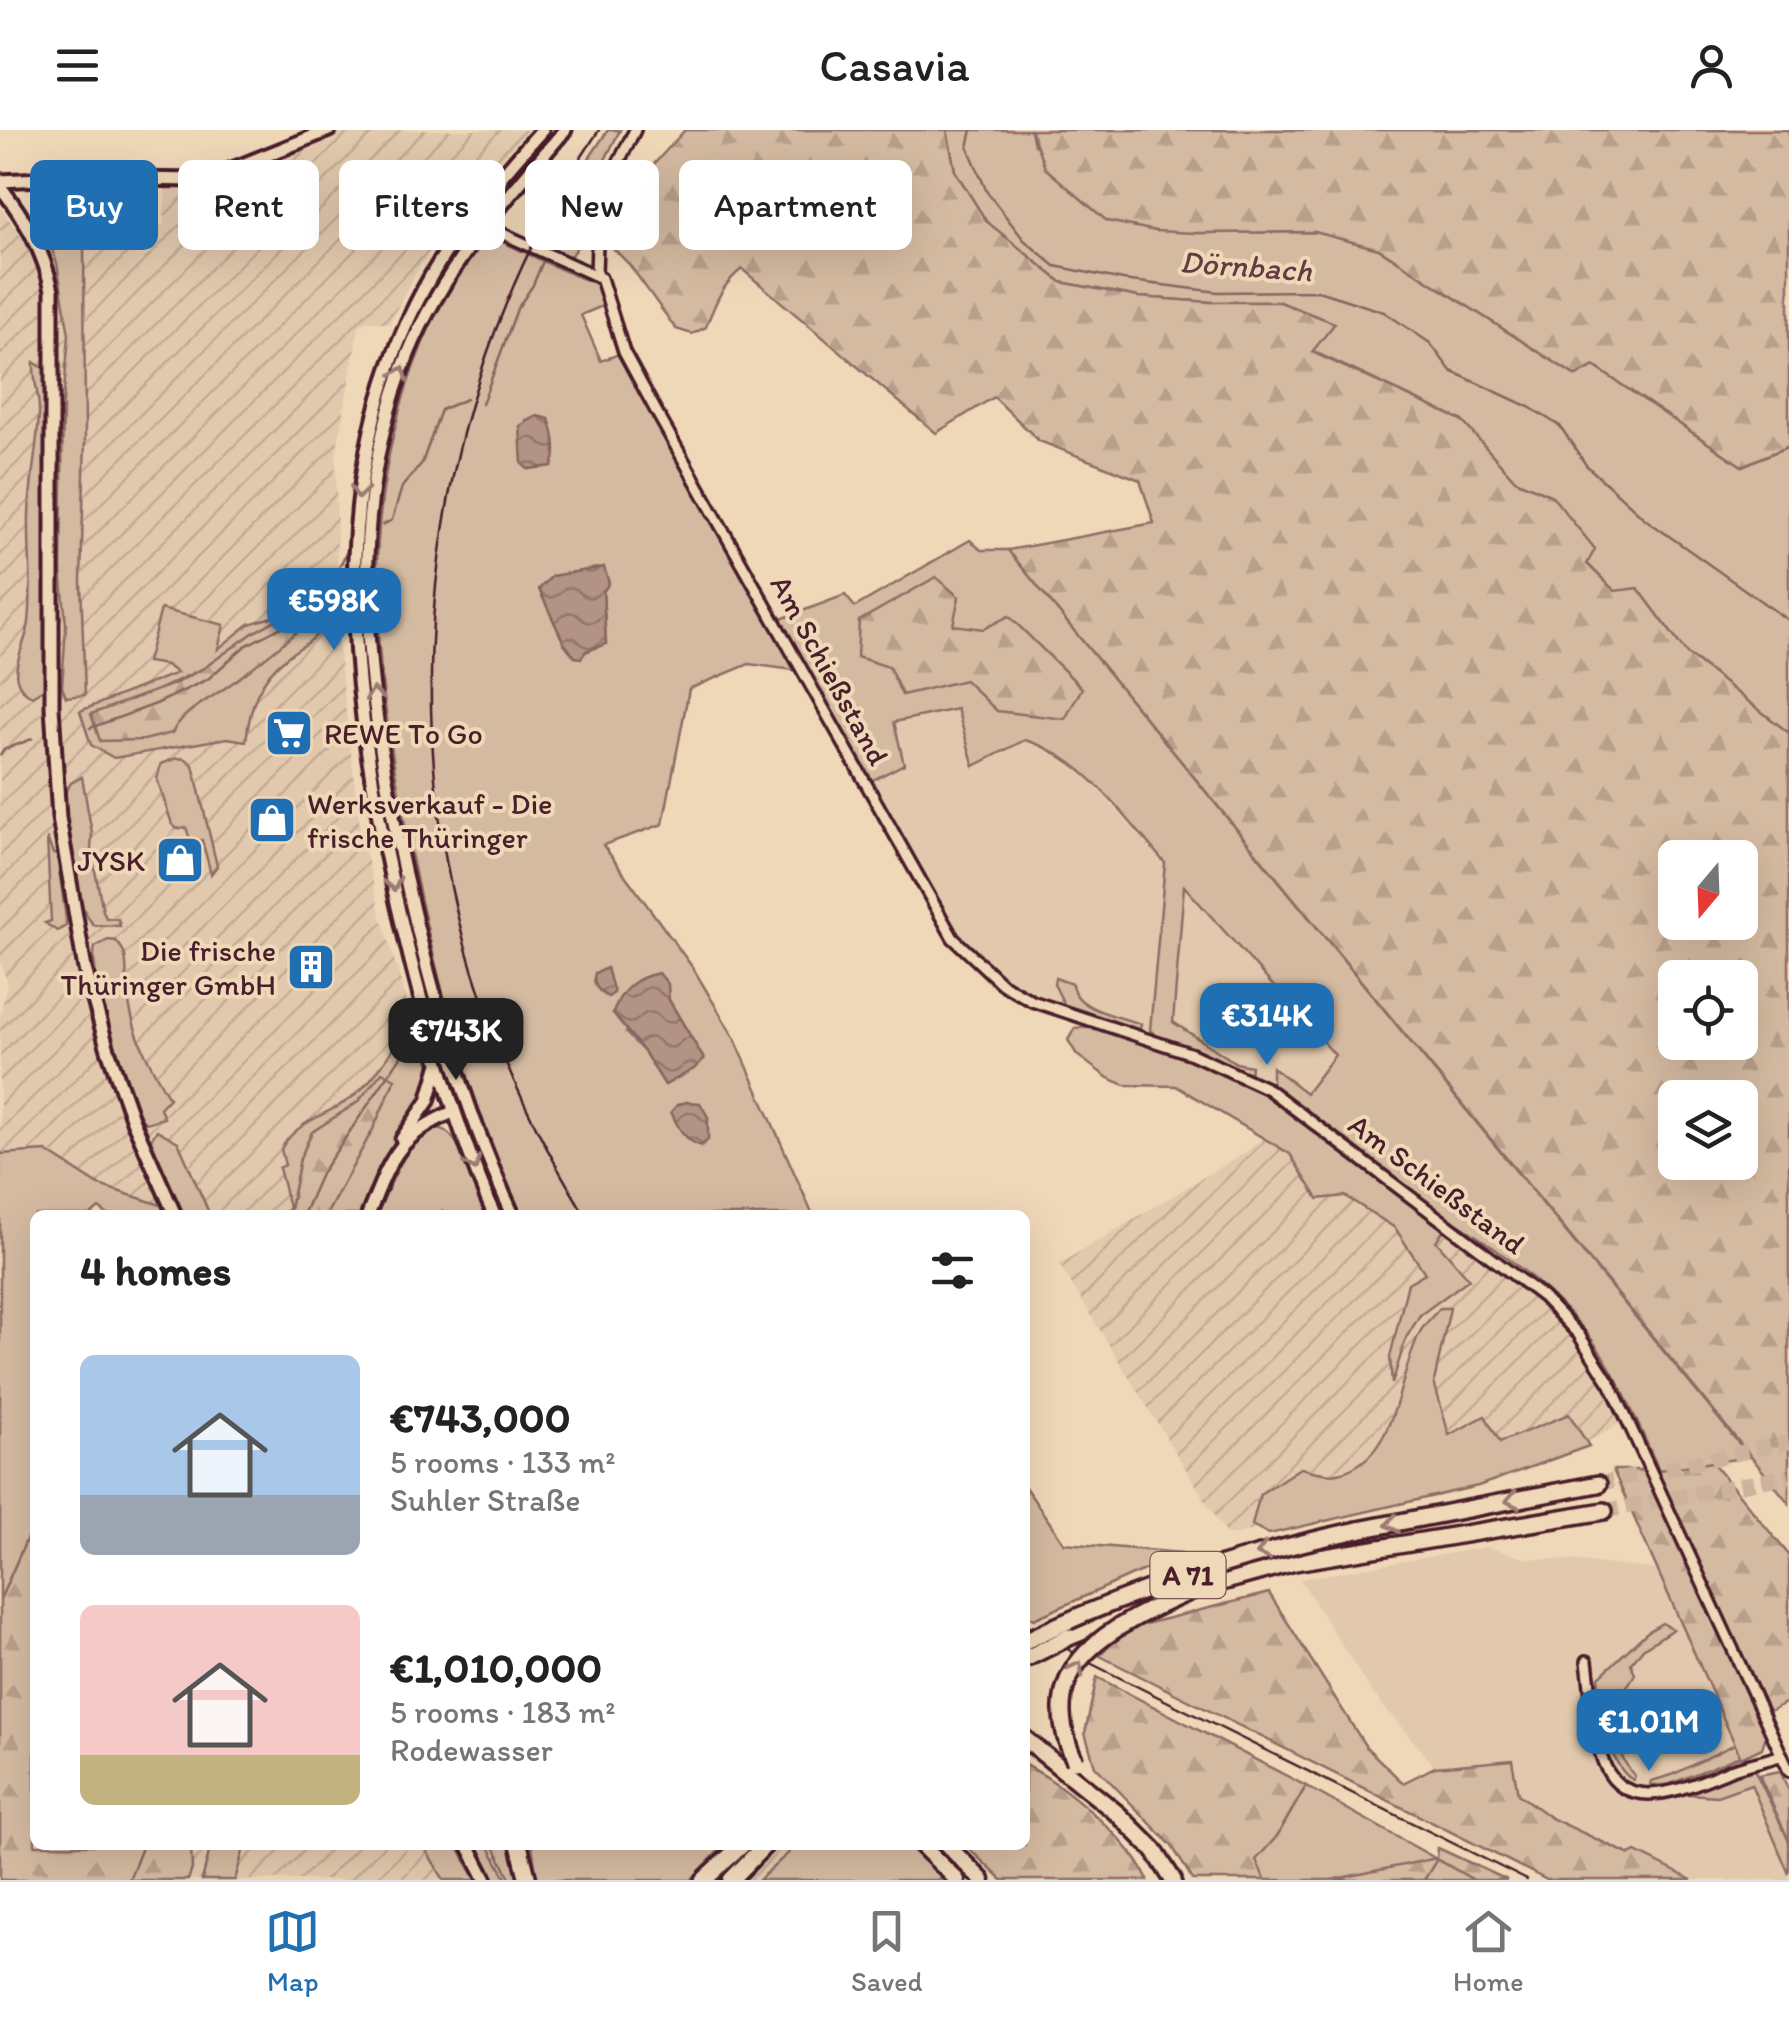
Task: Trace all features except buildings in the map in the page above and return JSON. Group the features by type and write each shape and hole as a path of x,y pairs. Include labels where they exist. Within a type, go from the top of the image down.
{"highway":[{"name":"A 71","path":"1030,1639 1176,1578 1250,1556 1358,1530 1598,1484"},
{"name":"A 71","path":"1030,1656 1126,1613 1198,1588 1295,1562 1604,1511"},
{"path":"1070,1765 1064,1704 1070,1679 1084,1654 1114,1627 1198,1588"},
{"path":"1030,1742 1070,1765 1154,1850 1173,1880"},
{"path":"520,1850 528,1880"},
{"path":"709,1877 737,1850"},
{"path":"731,1880 760,1850"}],"main road":[{"path":"173,1210 129,1110 108,1050 85,969 59,818 52,707 52,290 36,240 0,183 62,178 198,180 329,130"},
{"path":"505,172 542,130"},
{"path":"505,192 566,130"},
{"path":"453,250 432,275 397,346 367,444 354,531 353,624 373,786 415,981 438,1066 492,1210"},
{"path":"462,250 403,368 377,461 368,538 368,638 378,732 425,961 474,1121 511,1210"},
{"path":"370,1210 404,1132 432,1092 438,1066"},
{"path":"399,1148 422,1126 454,1107 463,1089"},
{"path":"421,1111 433,1104 454,1107 470,1113 474,1121"},
{"path":"471,1850 486,1880"},
{"path":"926,1850 957,1880"},
{"path":"952,1850 982,1880"}],"street":[{"path":"505,235 596,275 598,211 635,130"},
{"name":"Am Schießstand","path":"596,275 601,278 624,352 953,938 1002,984 1032,1002 1192,1054 1268,1090 1543,1297 1579,1334 1611,1385 1789,1770"},
{"path":"1587,1661 1605,1767 1618,1785 1654,1794 1782,1755"}],"shaded area":[{"path":"321,130 528,130 501,160 339,160 339,250 431,250 389,324 367,321 359,326 336,455 338,644 360,828 381,917 471,1210 162,1210 160,1205 99,1185 46,1151 0,1154 0,1018 7,982 0,960 0,207 25,242 30,242 30,250 158,250 158,225 164,225 166,179 178,178 178,250 319,250 319,160 245,160"},
{"path":"958,709 974,766 1025,740 1048,747 1079,767 1335,1055 1295,1108 1002,984 953,938 865,784 894,722"},
{"path":"1261,1139 1290,1154 1313,1195 1345,1196 1395,1228 1426,1273 1443,1231 1526,1290 1581,1345 1622,1423 1556,1458 1453,1487 1227,1536 1059,1264 1249,1150"},
{"path":"1486,1547 1524,1558 1657,1570 1789,1865 1789,1880 1692,1880 1636,1852 1630,1855 1551,1818 1518,1794 1512,1760 1435,1767 1370,1690 1300,1579"},
{"path":"191,1850 896,1850 925,1880 188,1880"}],"green space":[{"path":"608,130 620,130 605,160 588,160"},
{"path":"685,130 947,130 955,171 986,221 1061,282 1138,297 1280,302 1335,323 1312,352 1461,420 1515,480 1552,496 1595,549 1587,564 1615,591 1638,588 1687,654 1789,733 1789,1503 1008,550 1154,523 1140,480 1039,441 994,397 936,433 742,269 724,288 706,327 692,334 676,329 615,250 659,250 658,160"},
{"path":"947,130 1031,130 1034,145 1195,233 1316,232 1379,249 1576,376 1594,366 1742,466 1789,446 1789,733 1687,654 1638,588 1615,592 1587,563 1552,496 1515,480 1461,420 1312,351 1334,324 1280,302 1138,297 1061,282 986,221 955,171"},
{"path":"1031,130 1789,130 1789,446 1742,466 1594,366 1576,376 1379,249 1315,232 1156,231 1107,221 1045,168"},
{"path":"505,243 597,284 605,305 581,315 601,361 624,352 773,622 845,595 855,607 970,540 981,550 1008,550 1750,1457 1659,1470 1626,1398 1586,1332 1549,1292 1506,1257 1415,1198 1443,1231 1436,1241 1469,1279 1420,1315 1406,1338 1392,1384 1390,1357 1408,1283 1425,1273 1395,1228 1345,1196 1318,1199 1290,1154 1176,1086 1125,1085 1108,1078 1077,1055 1068,1040 1075,1028 1120,1031 1174,1047 1272,1088 1272,1067 1306,1093 1335,1055 1184,886 1173,1022 1236,1063 1251,1066 1250,1075 1156,1036 1150,1030 1165,863 1102,791 1067,760 1025,740 974,766 957,709 894,722 904,764 865,784 791,656 794,670 749,664 689,689 663,824 603,845 693,968 735,1039 811,1210 519,1210 472,1093 436,967 391,746 377,612 378,545 385,479 399,412 422,345 451,287 478,250 505,250","holes":["549,419 552,466 528,469 526,420","539,589 603,592 606,643 575,657 564,643","667,984 669,1000 704,1059 665,1085 645,1053 626,1033"]},
{"path":"52,250 84,250 81,581 85,695 66,697 62,687 66,625 61,568 63,402 69,335"},
{"path":"456,250 462,250 438,282 418,320 381,425 365,663 454,1078 455,1087 451,1089 409,930 374,760 363,674 360,589 364,506 378,426 395,370 418,316"},
{"path":"549,250 575,250 568,258"},
{"path":"34,362 46,370 45,688 32,696 23,689 16,672 30,609 29,515 39,415"},
{"path":"936,577 959,597 953,625 983,629 1009,616 1082,688 1065,719 997,711 965,680 902,695 889,667 857,657 859,621"},
{"path":"328,578 323,626 262,684 246,741 227,738 114,758 91,745 80,711 177,673 166,665 147,662 161,609 224,625 218,649 249,624 275,616","holes":["317,597 240,675 178,722 147,695 204,668 253,633"]},
{"path":"318,596 318,615 249,671 189,712 172,733 144,740 100,741 91,714 174,684"},
{"path":"177,758 193,765 217,866 211,874 202,840 191,843 186,827 177,829 172,824 157,779 161,764"},
{"path":"82,777 103,911 106,918 118,919 120,926 93,925 82,907 63,795 71,783"},
{"path":"47,838 57,855 66,919 66,926 57,931 45,923 51,921"},
{"path":"108,940 116,941 123,952 136,1031 169,1098 160,1108 164,1118 146,1123 128,1094 97,983 95,947"},
{"path":"1055,978 1072,984 1075,993 1089,1006 1141,1024 1139,1032 1066,1008 1054,984"},
{"path":"415,1013 431,1069 428,1099 406,1126 364,1210 329,1210 395,1080 382,1073 358,1102 312,1132 300,1159 288,1210 279,1168 285,1165 281,1149 296,1131 364,1087"},
{"path":"382,1072 395,1079 329,1210 290,1210 300,1159 312,1132 358,1102"},
{"path":"439,1128 456,1141 487,1210 378,1210 409,1150 427,1132"},
{"path":"157,1130 178,1142 208,1210 177,1210 148,1144"},
{"path":"46,1151 99,1185 161,1205 163,1210 30,1210 30,1531 0,1600 0,1154"},
{"path":"1440,1308 1450,1308 1434,1382 1449,1435 1485,1416 1500,1442 1569,1414 1589,1446 1478,1486 1269,1534 1252,1525 1260,1494 1300,1468 1338,1473 1358,1465 1373,1452 1393,1414 1420,1332"},
{"path":"1712,1462 1789,1555 1789,1701 1760,1716 1767,1733 1762,1748 1741,1758 1613,1470 1659,1470"},
{"path":"1030,1494 1064,1543 1182,1553 1034,1619 1030,1616"},
{"path":"30,1531 30,1850 191,1850 188,1880 0,1880 0,1600"},
{"path":"1269,1593 1366,1747 1403,1783 1435,1767 1512,1760 1518,1794 1551,1818 1630,1855 1636,1852 1692,1880 1547,1880 1100,1656 1137,1626"},
{"path":"1662,1623 1673,1629 1644,1648 1631,1663 1635,1674 1615,1711 1617,1741 1635,1776 1633,1780 1617,1762 1606,1733 1599,1677"},
{"path":"1097,1677 1306,1786 1277,1836 1256,1860 1265,1880 1193,1880 1172,1846 1095,1766 1085,1733"},
{"path":"1735,1744 1740,1756 1668,1785 1650,1785 1651,1781"},
{"path":"1030,1768 1095,1815 1127,1849 1148,1880 1002,1880 970,1850 1030,1850"},
{"path":"1754,1769 1789,1841 1789,1874 1751,1784 1717,1796 1689,1794 1731,1774"},
{"path":"1780,1771 1789,1791 1789,1841 1759,1775"},
{"path":"1306,1786 1474,1880 1424,1880 1436,1859 1332,1880 1265,1880 1255,1860 1277,1836"},
{"path":"1438,1848 1507,1880 1474,1880 1437,1859 1424,1880 1332,1880 1437,1858"},
{"path":"210,1850 243,1850 235,1880 202,1880"},
{"path":"426,1850 460,1850 476,1880 444,1880"},
{"path":"477,1850 491,1850 507,1880 492,1880"},
{"path":"496,1850 512,1850 518,1880 511,1880"},
{"path":"533,1850 719,1850 691,1880 537,1880"},
{"path":"792,1850 915,1850 948,1880 759,1880"}],"water":[{"path":"537,416 549,419 555,442 554,461 552,466 528,469 522,464 520,426"},
{"path":"604,567 609,583 603,592 606,644 586,651 581,658 575,657 564,643 539,589 552,576"},
{"path":"607,968 614,993 608,997 594,981 595,973"},
{"path":"659,973 668,984 669,1000 704,1059 665,1085 613,1013 630,986"},
{"path":"686,1102 700,1103 708,1117 708,1140 701,1146 686,1137 671,1112"}],"waterway":[{"name":"Dörnbach","path":"972,130 968,147 987,192 1024,240 1055,266 1123,280 1218,292 1318,291 1384,312 1430,343 1451,371 1560,426 1586,465 1645,519 1789,621"},
{"path":"482,404 517,309 543,261"},
{"path":"383,525 392,520 402,487 422,463 441,410 466,399"},
{"path":"90,728 156,704 208,679 245,646 304,615 326,595 348,549"},
{"path":"0,755 3,750 32,739"},
{"path":"305,1210 322,1172 409,1045"},
{"path":"129,1880 141,1850"}],"tunnel":[{"path":"1598,1484 1789,1442"},
{"path":"1604,1511 1789,1476"}],"railway":[{"path":"582,1210 527,1109 481,997 451,888 435,776 431,663 440,550 462,438 496,330 541,227 599,130"},
{"path":"1030,1626 1092,1664 1527,1880"}],"place":[{"name":"REWE To Go","path":"289,733"},
{"name":"Werksverkauf - Die frische Thüringer","path":"272,820"},
{"name":"JYSK","path":"180,860"},
{"name":"Die frische Thüringer GmbH","path":"311,967"}]}
